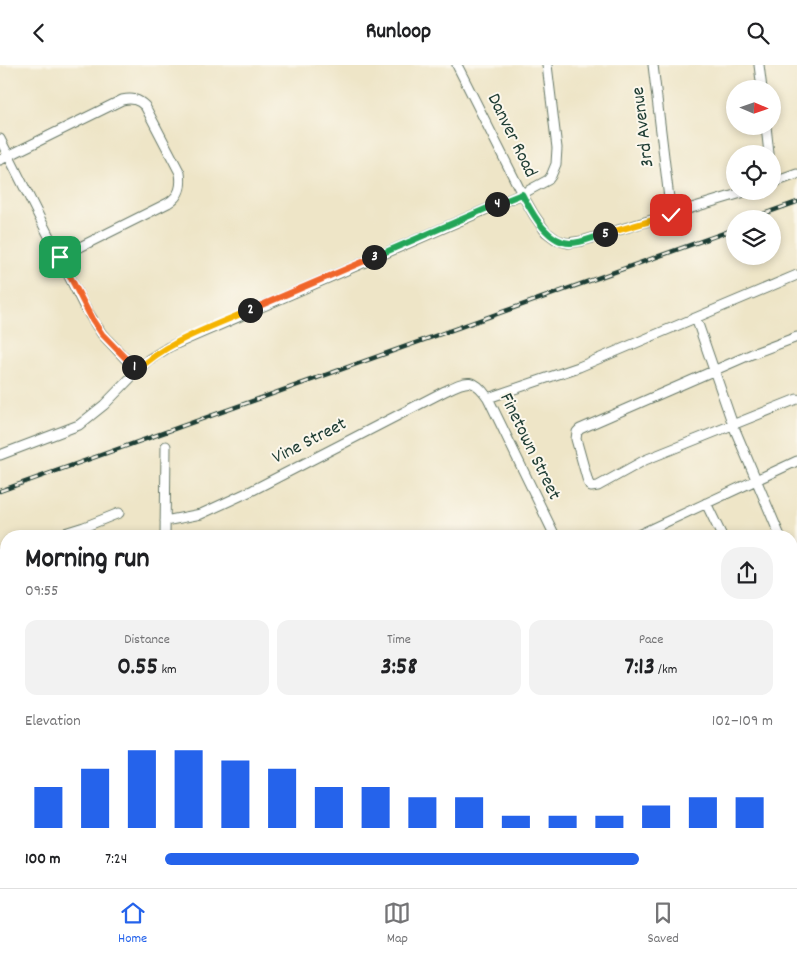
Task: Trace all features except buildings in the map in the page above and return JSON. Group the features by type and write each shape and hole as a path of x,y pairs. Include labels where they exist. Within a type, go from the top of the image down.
{"street":[{"name":"Danver Road","path":"457,65 522,194 546,232 557,240 568,243 582,241 726,198"},
{"path":"0,455 79,425 104,405 148,360 169,347 544,183 551,176 556,165 556,147 547,65"},
{"name":"3rd Avenue","path":"653,65 671,215"},
{"path":"759,65 761,80"},
{"path":"4,158 112,104 130,99 140,101 145,106 180,173 181,183 174,199 60,257"},
{"path":"0,139 4,158 60,257 84,306 102,334 137,371"},
{"path":"781,180 797,174"},
{"path":"488,398 579,367 797,275"},
{"path":"696,318 733,425 778,530"},
{"path":"797,337 752,354 601,419 576,432 576,439 588,482 591,487 598,486 645,460 797,399"},
{"name":"Finetown Street","path":"466,382 473,383 480,388 488,398 552,530"},
{"name":"Vine Street","path":"165,521 201,514 466,382"},
{"path":"165,530 166,447"},
{"path":"655,530 706,503 797,461"},
{"path":"706,503 719,530"},
{"path":"88,530 119,513"}],"railway":[{"path":"774,210 797,202"},
{"path":"0,491 726,232"}],"route":[{"path":"60,257 84,306 102,334 137,371 148,360 169,347 522,194 546,232 557,240 568,243 582,241 671,215"}]}
